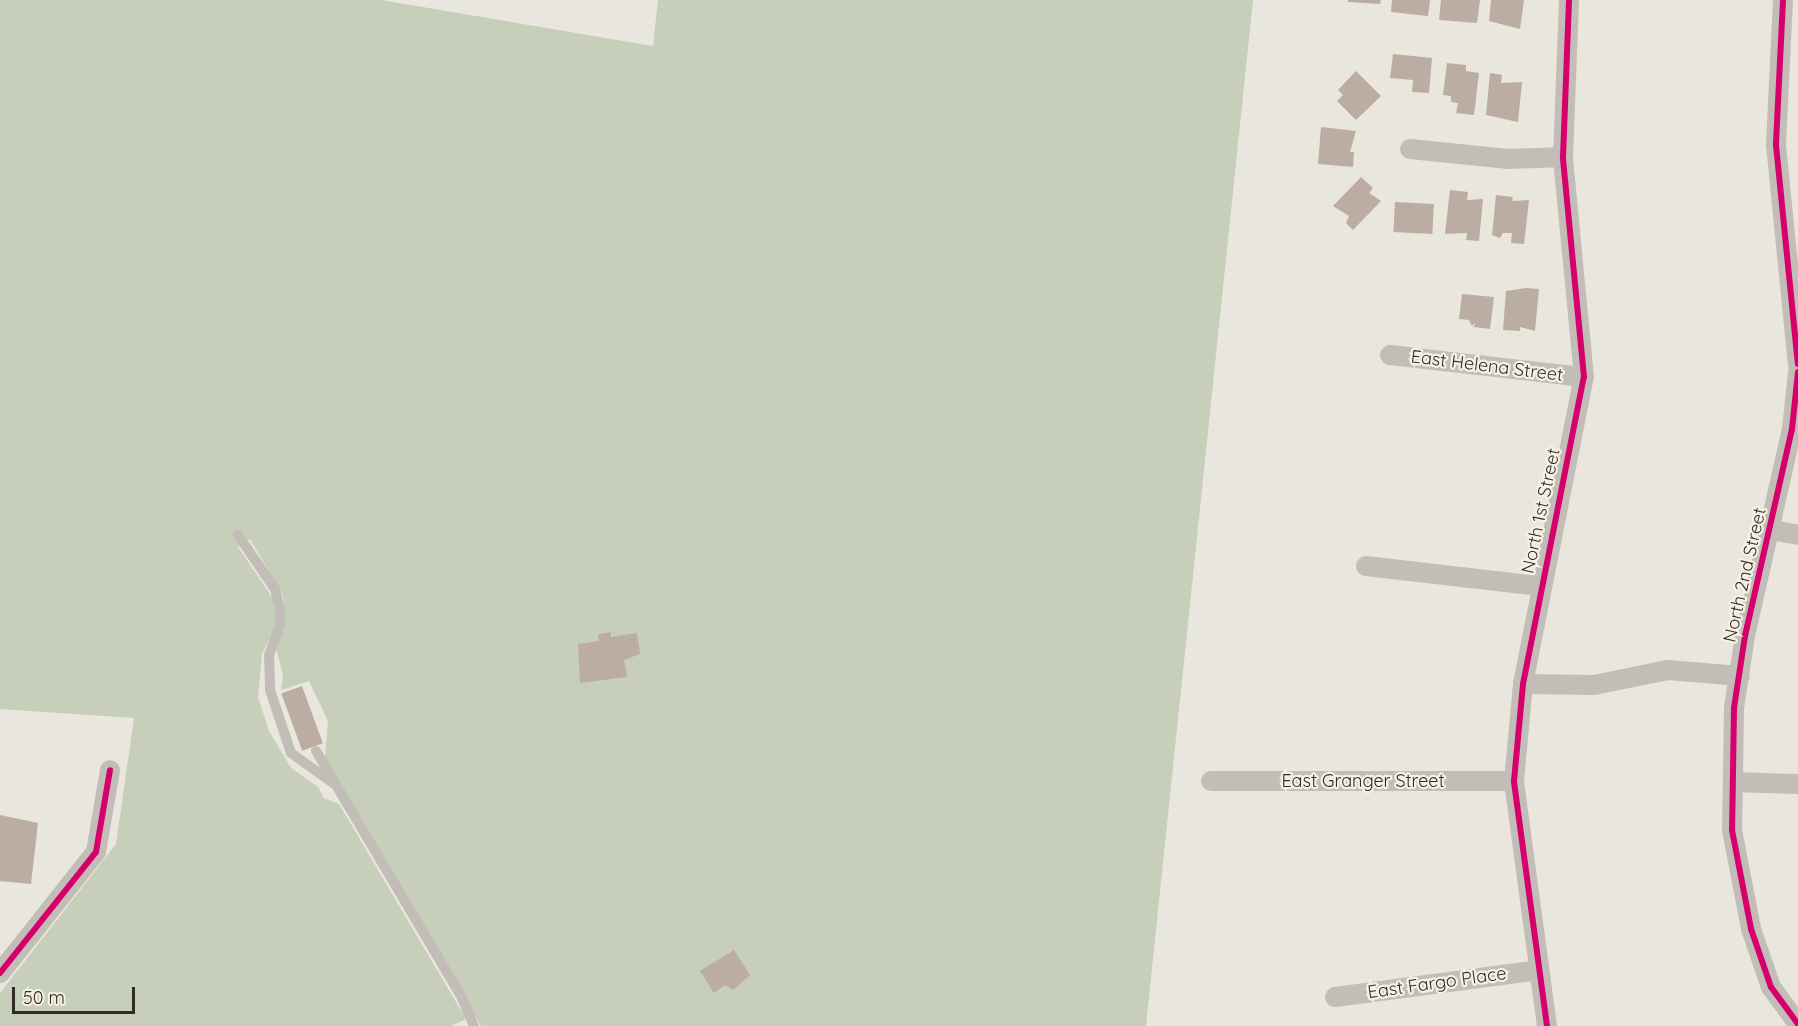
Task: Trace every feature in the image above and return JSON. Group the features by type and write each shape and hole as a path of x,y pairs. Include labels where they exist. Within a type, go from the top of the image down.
{"street":[{"name":"North 1st Street","path":"1547,1026 1514,781 1523,684 1540,586 1584,377 1563,157 1569,0"},
{"path":"1783,0 1776,145 1798,364"},
{"path":"1410,149 1508,159 1563,157"},
{"name":"East Helena Street","path":"1390,355 1584,377"},
{"name":"North 2nd Street","path":"1798,372 1792,429 1734,708 1732,830 1751,929 1770,987 1798,1024"},
{"path":"1771,530 1798,535"},
{"path":"1366,566 1540,586"},
{"path":"1523,684 1594,685 1668,670 1740,676"},
{"path":"0,973 96,852 110,770"},
{"name":"East Granger Street","path":"1211,781 1514,781"},
{"path":"1733,782 1798,784"},
{"name":"East Fargo Place","path":"1335,997 1539,970"}],"lane":[{"path":"238,535 275,589 280,609 280,625 269,655 270,690 291,753 336,784"},
{"path":"316,751 462,998 474,1026"}],"green space":[{"path":"0,0 381,0 653,46 658,0 1253,0 1146,1026 481,1026 325,757 328,721 309,681 281,690 283,675 276,648 285,615 283,595 250,539 238,547 274,600 276,626 262,654 258,697 269,731 291,768 318,787 324,798 339,804 466,1019 451,1026 0,1026 0,993 116,844 134,718 0,709"}],"building":[{"path":"1348,0 1381,0 1380,4 1348,2"},
{"path":"1392,0 1430,0 1428,16 1391,12"},
{"path":"1441,0 1480,0 1477,23 1439,20"},
{"path":"1491,0 1524,0 1520,29 1489,21"},
{"path":"1393,54 1432,58 1429,93 1412,92 1413,80 1390,78"},
{"path":"1447,63 1466,65 1466,71 1479,73 1474,115 1456,113 1458,103 1451,102 1451,96 1443,95"},
{"path":"1356,71 1381,96 1356,120 1337,101 1343,95 1338,90"},
{"path":"1490,73 1502,75 1501,83 1522,82 1518,122 1486,115"},
{"path":"1321,127 1356,131 1350,152 1354,152 1353,167 1318,164"},
{"path":"1361,177 1373,188 1369,193 1381,201 1353,230 1346,223 1349,216 1333,206"},
{"path":"1450,190 1468,192 1467,200 1483,199 1479,241 1466,240 1467,233 1445,234"},
{"path":"1496,195 1513,197 1512,201 1529,200 1524,244 1511,243 1512,233 1503,233 1500,238 1492,235"},
{"path":"1395,202 1434,204 1432,234 1393,232"},
{"path":"1539,289 1535,331 1520,327 1520,331 1503,330 1506,291"},
{"path":"1462,294 1494,297 1490,329 1474,327 1475,323 1472,326 1469,320 1459,319"},
{"path":"611,632 611,637 637,633 640,654 624,660 627,677 580,683 578,644 599,641 598,634"},
{"path":"302,686 323,743 302,751 281,694"},
{"path":"0,815 38,823 31,884 0,881"},
{"path":"734,950 750,975 733,990 725,985 714,993 700,971"}],"cycle path":[{"path":"1547,1026 1514,781 1523,684 1584,377 1563,157 1569,0"},
{"path":"1783,0 1776,145 1798,364"},
{"path":"1798,372 1792,429 1745,636 1734,708 1732,830 1751,929 1771,987 1798,1024"},
{"path":"0,973 96,852 110,770"}]}
